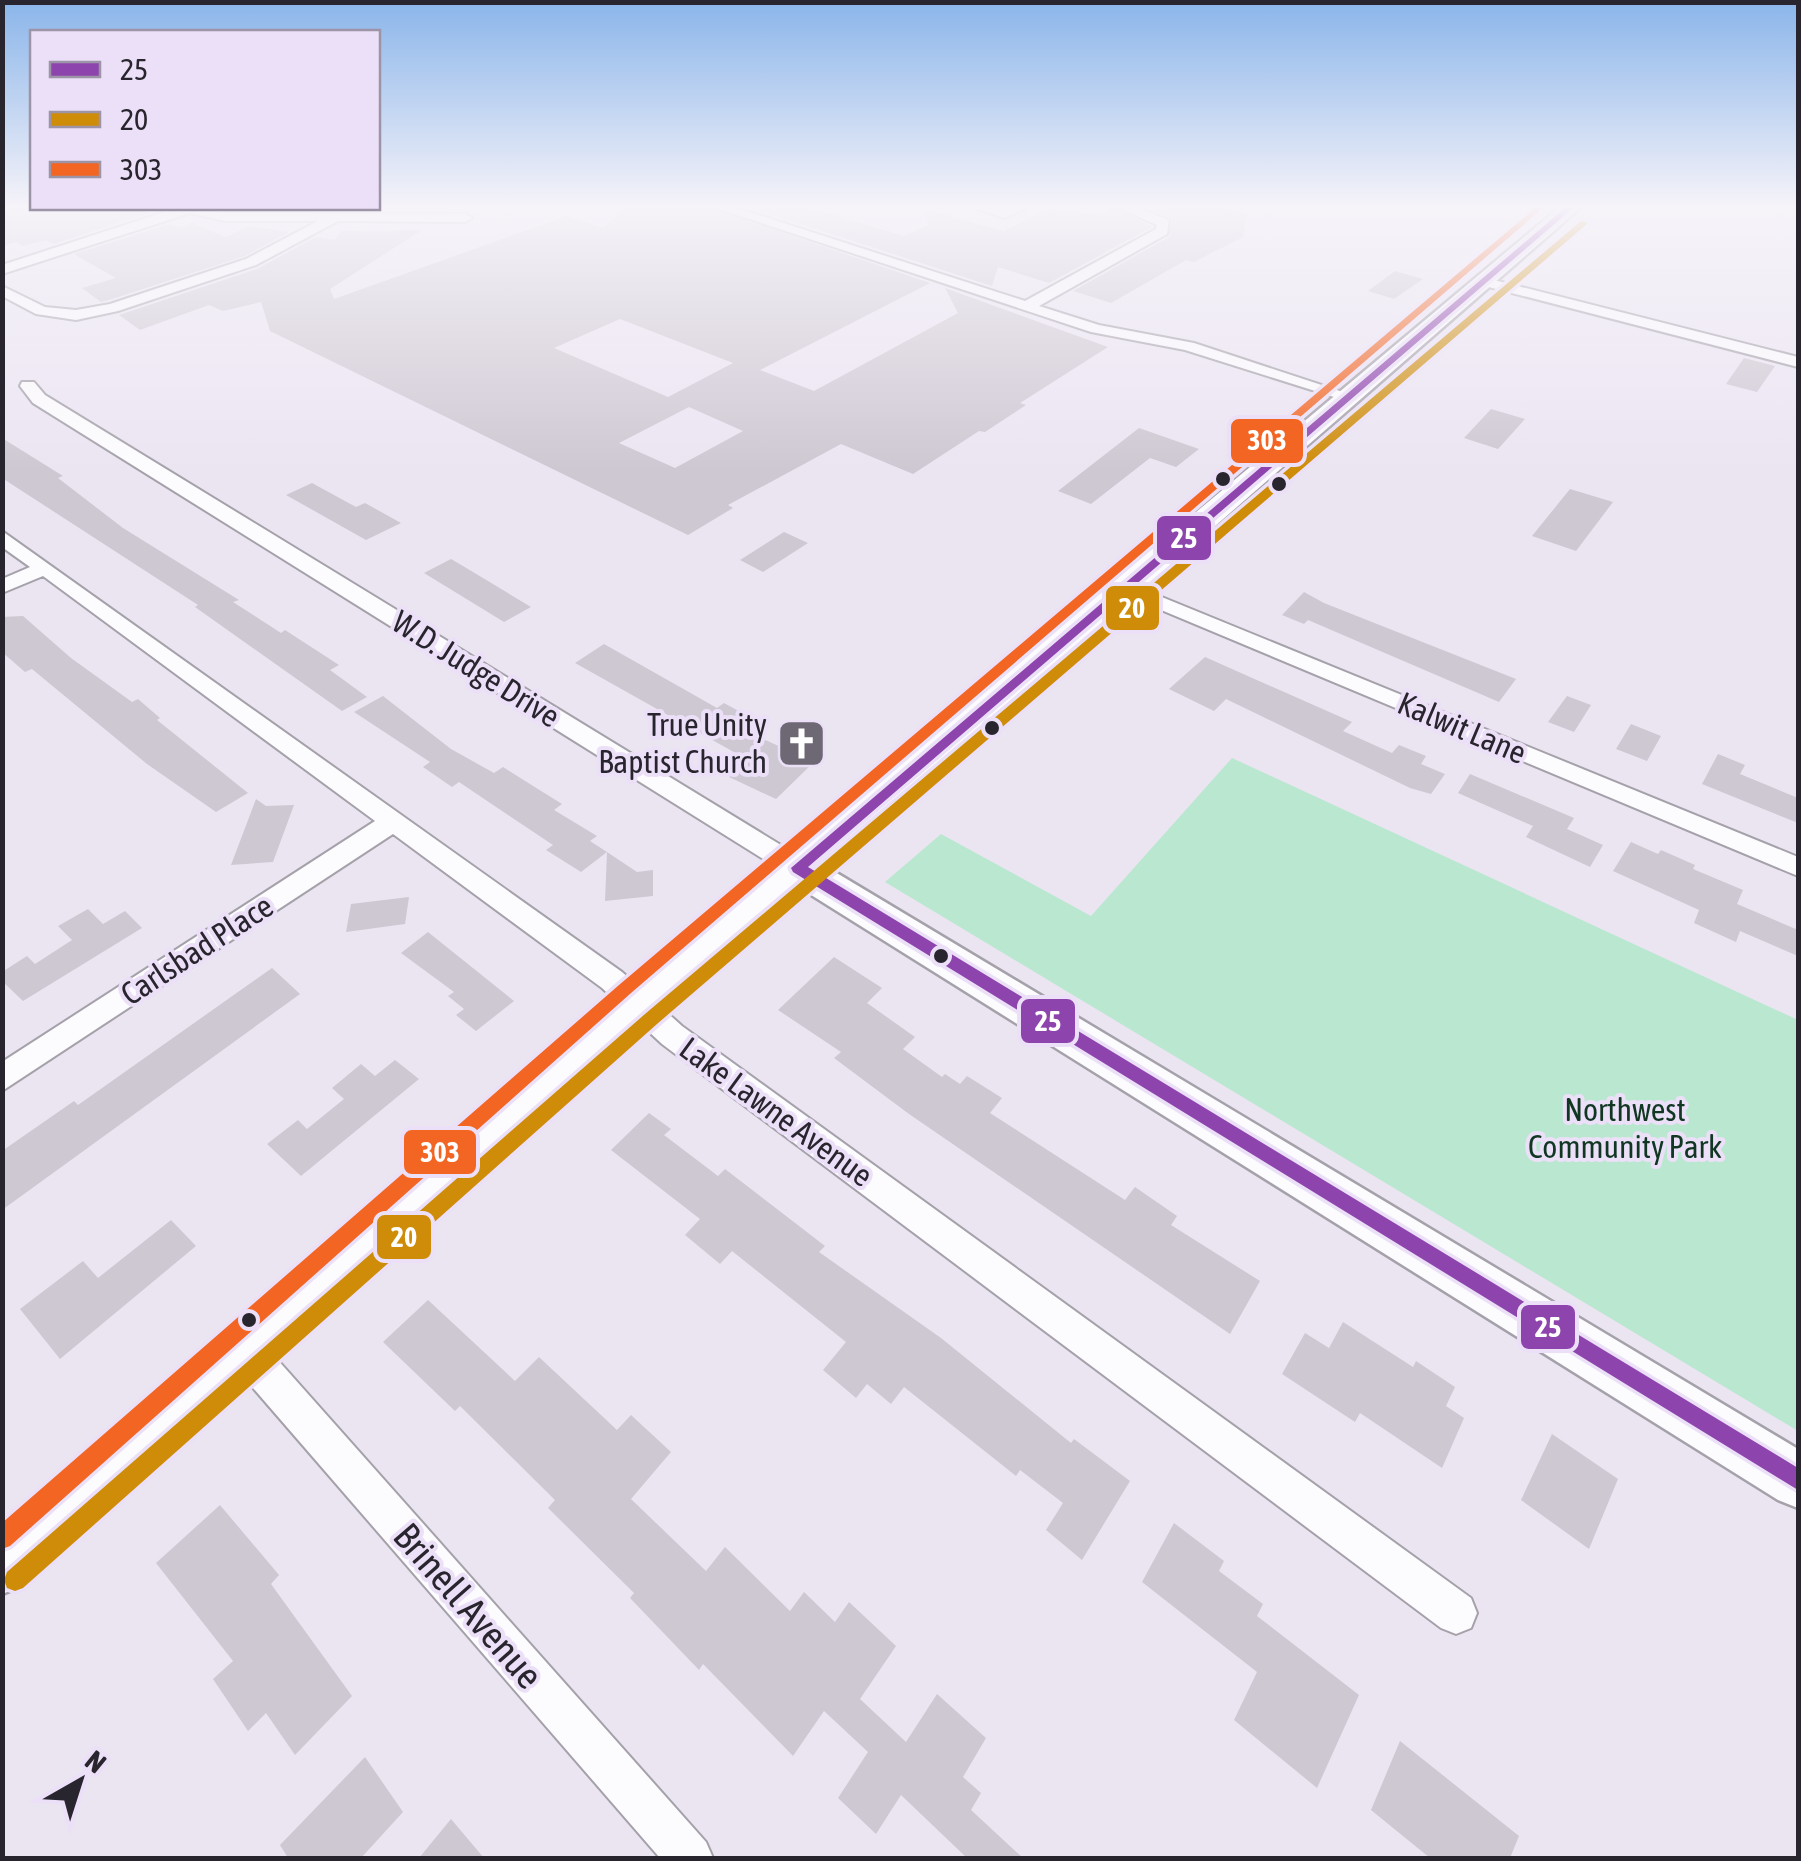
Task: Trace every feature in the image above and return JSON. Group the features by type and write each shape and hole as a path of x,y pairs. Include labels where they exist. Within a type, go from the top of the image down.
{"street":[{"path":"6,295 41,311 76,315 152,295"},
{"path":"989,295 1096,329 1188,346 1350,397"},
{"path":"1026,307 1048,295"},
{"path":"2,1565 247,1353 638,1004 1471,295"},
{"path":"1536,295 1798,362"},
{"name":"W.D. Judge Drive","path":"28,386 38,399 1798,1480"},
{"name":"Lake Lawne Avenue","path":"2,537 612,980 672,1035 1456,1613"},
{"path":"2,587 45,568"},
{"name":"Kalwit Lane","path":"1125,588 1798,867"},
{"name":"Carlsbad Place","path":"2,1078 392,822"},
{"name":"Brinell Avenue","path":"247,1353 690,1858"}],"green space":[{"name":"Northwest Community Park","path":"1232,758 1798,1020 1798,1431 885,882 941,834 1091,916"}],"building":[{"path":"91,295 125,295 109,300 101,302"},
{"path":"179,295 332,295 334,299 346,295 907,295 760,370 814,391 958,313 949,295 964,295 1108,347 1020,403 1026,405 985,432 979,431 913,474 841,444 728,505 733,508 688,535 270,331 261,302 223,311 209,305 140,330 119,315","holes":["620,319 733,363 668,397 554,348","689,407 743,431 675,468 619,443"]},
{"path":"1085,295 1125,295 1111,303"},
{"path":"1744,358 1775,366 1757,392 1726,384"},
{"path":"1491,409 1525,419 1498,449 1464,438"},
{"path":"1139,428 1199,449 1176,467 1150,458 1091,504 1058,491"},
{"path":"2,438 63,476 58,478 123,528 239,600 233,602 281,633 285,630 339,665 330,670 367,697 342,711 195,607 198,605 2,478"},
{"path":"312,483 356,507 365,503 401,523 366,540 286,495"},
{"path":"1570,489 1613,502 1576,551 1532,536"},
{"path":"784,532 808,543 763,572 740,560"},
{"path":"451,559 531,607 504,622 424,573"},
{"path":"1304,592 1516,679 1499,702 1308,620 1304,624 1282,615"},
{"path":"23,616 71,658 132,702 138,699 160,718 157,720 248,793 216,812 147,764 32,669 25,672 2,652 2,617"},
{"path":"604,644 717,708 724,703 746,715 732,725 814,762 776,799 729,777 748,760 575,663"},
{"path":"1205,657 1352,722 1343,731 1392,753 1399,745 1426,756 1421,764 1445,774 1431,794 1410,788 1226,699 1214,711 1169,689"},
{"path":"383,696 451,749 494,773 503,767 562,804 554,810 597,836 590,841 607,852 581,872 546,850 553,845 459,782 452,787 423,767 430,762 354,712"},
{"path":"1567,696 1591,705 1574,732 1548,722"},
{"path":"1631,724 1661,736 1647,761 1616,749"},
{"path":"1718,754 1745,765 1740,774 1798,798 1798,823 1702,784"},
{"path":"1470,774 1574,818 1567,829 1603,845 1590,867 1526,837 1533,826 1458,793"},
{"path":"256,799 266,806 294,805 273,862 231,865"},
{"path":"1631,842 1658,854 1661,850 1695,865 1693,869 1743,890 1737,904 1798,930 1798,956 1740,931 1736,942 1694,923 1699,910 1613,871"},
{"path":"607,852 637,872 653,870 653,896 605,901"},
{"path":"409,897 405,924 346,932 351,904"},
{"path":"88,909 103,924 125,911 142,928 23,1001 2,981 2,972 27,956 35,964 72,940 58,926"},
{"path":"428,932 514,1001 476,1031 456,1015 464,1009 448,996 454,992 401,953"},
{"path":"834,957 882,988 867,1003 915,1037 903,1049 942,1077 945,1074 960,1084 967,1076 1002,1098 990,1113 1125,1200 1135,1187 1177,1216 1171,1225 1260,1281 1230,1334 909,1114 834,1058 841,1052 778,1010"},
{"path":"272,968 300,994 2,1210 2,1151 74,1101 78,1105"},
{"path":"395,1060 419,1079 301,1176 267,1144 298,1120 307,1129 344,1099 332,1088 361,1064 375,1076"},
{"path":"649,1113 671,1129 664,1135 718,1176 725,1169 825,1246 819,1252 941,1338 1071,1443 1074,1439 1130,1481 1082,1560 1046,1530 1063,1503 1020,1470 1016,1476 904,1387 891,1404 867,1384 856,1398 823,1370 846,1342 732,1251 720,1264 685,1235 700,1219 611,1150"},
{"path":"171,1220 196,1246 60,1359 20,1309 83,1261 98,1278"},
{"path":"428,1300 515,1381 539,1357 617,1430 631,1415 671,1452 631,1499 706,1571 725,1547 790,1611 804,1592 835,1622 849,1602 896,1646 860,1699 906,1742 937,1694 986,1738 963,1777 981,1793 971,1810 1023,1858 967,1858 901,1795 876,1834 838,1798 868,1752 824,1711 793,1756 703,1664 699,1670 630,1598 634,1593 548,1508 555,1500 460,1406 455,1411 383,1342"},
{"path":"1343,1322 1413,1367 1416,1361 1455,1387 1446,1406 1464,1418 1442,1468 1360,1413 1355,1422 1282,1374 1305,1333 1329,1348"},
{"path":"1552,1434 1618,1479 1589,1549 1521,1500"},
{"path":"220,1505 279,1575 271,1584 352,1696 295,1755 266,1713 248,1731 213,1679 233,1661 156,1563"},
{"path":"1174,1523 1224,1561 1219,1571 1263,1604 1257,1616 1359,1695 1317,1788 1234,1720 1257,1672 1142,1582"},
{"path":"1400,1741 1519,1836 1510,1858 1430,1858 1371,1810"},
{"path":"365,1757 403,1812 361,1858 288,1858 280,1845"},
{"path":"451,1819 484,1858 419,1858"}],"transit line":[{"name":"303","path":"2,1538 625,989 1438,295"},
{"name":"25","path":"798,868 1468,295"},
{"name":"20","path":"15,1580 651,1019 1500,295"},
{"name":"25","path":"798,868 1798,1480"}],"place":[{"name":"True Unity Baptist Church","path":"802,743"}]}
